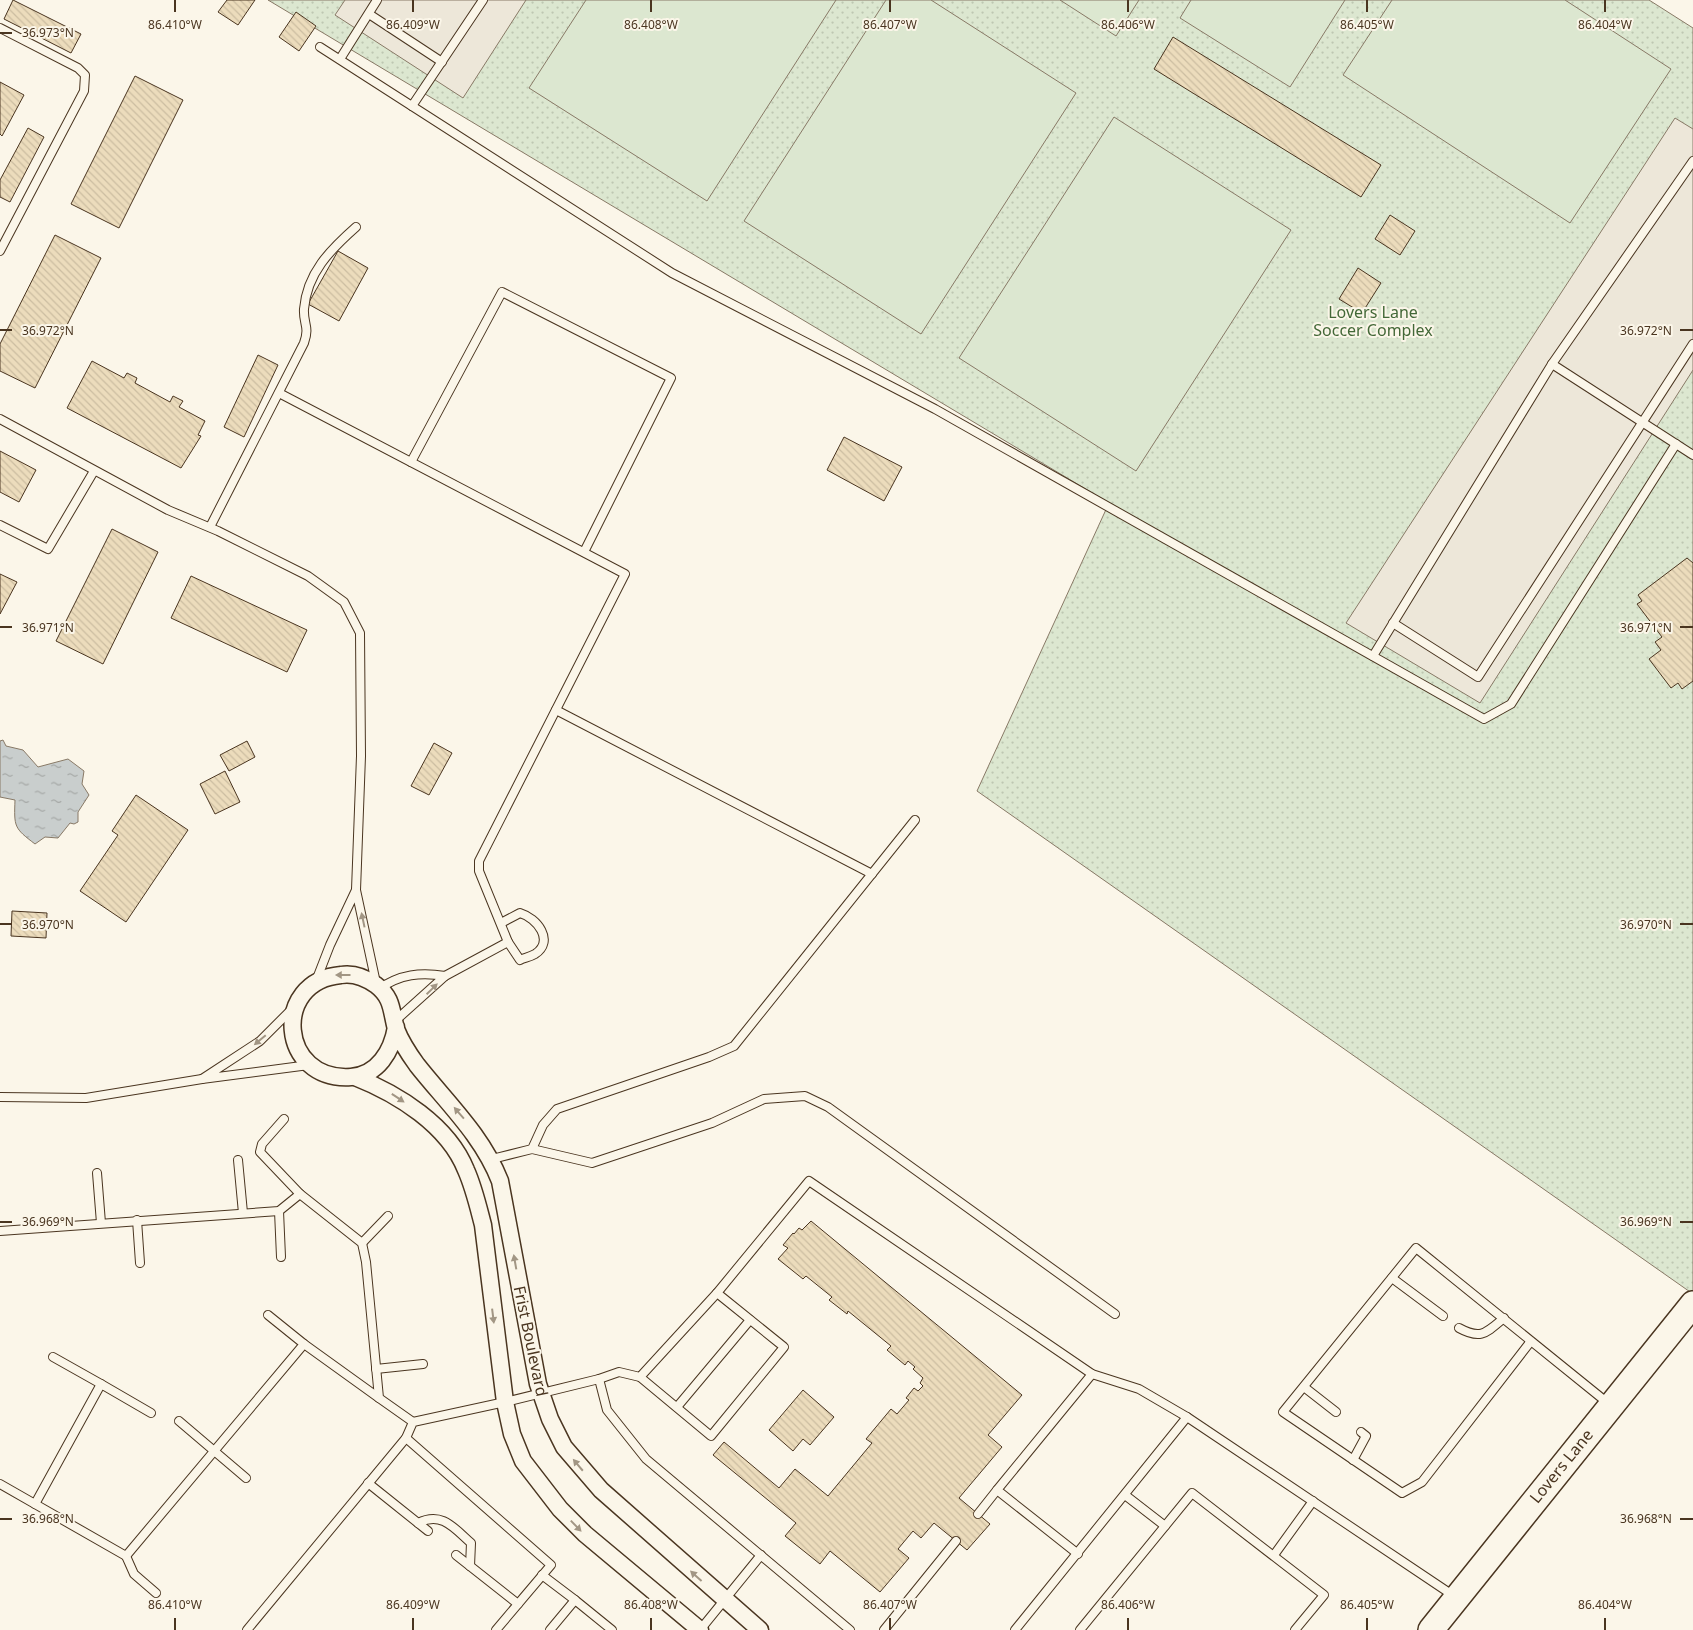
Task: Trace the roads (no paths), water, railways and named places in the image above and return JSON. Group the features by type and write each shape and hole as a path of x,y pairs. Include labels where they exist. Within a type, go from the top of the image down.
{"main road":[{"name":"Lovers Lane","path":"1431,1630 1693,1304"}],"street":[{"path":"309,1065 299,1052 293,1038 292,1022 295,1006 304,992 316,982 331,976 347,974 362,977 378,987"},
{"name":"Frist Boulevard","path":"378,987 387,997 405,1049 466,1121 492,1159 500,1181 540,1392 564,1447 601,1490 760,1630"},
{"name":"Frist Boulevard","path":"309,1065 323,1074 339,1077 354,1076 368,1072 388,1054 395,1024"},
{"name":"Frist Boulevard","path":"354,1076 381,1087 428,1121 451,1144 466,1168 483,1225 504,1402 512,1434 523,1461 560,1508 585,1534 700,1630"}],"lane":[{"path":"340,59 377,0"},
{"path":"412,106 483,0"},
{"path":"369,14 442,62"},
{"path":"0,28 78,68 85,75 84,91 0,251"},
{"path":"320,47 672,272 934,409 1484,719 1511,704 1676,444"},
{"path":"1373,656 1552,364 1693,161"},
{"path":"210,528 304,343 308,331 304,314 305,292 328,251 356,227"},
{"path":"411,462 502,292 671,378 584,552"},
{"path":"1394,623 1478,677 1693,344"},
{"path":"1552,364 1693,455"},
{"path":"279,394 625,574 479,861 479,871 508,942 520,960 536,954 542,944 543,935 538,923 530,916 520,913 501,923"},
{"path":"0,419 168,510 210,528 308,576 344,602 360,633 360,756 356,890 378,987 393,979 411,975 426,973 445,976"},
{"path":"0,525 48,549 94,471"},
{"path":"556,710 872,874"},
{"path":"532,1149 543,1125 557,1109 709,1057 734,1046 915,820"},
{"path":"316,982 330,945 356,890"},
{"path":"395,1024 445,976 508,942"},
{"path":"202,1079 260,1042 295,1006"},
{"path":"0,1097 86,1098 202,1079 309,1065"},
{"path":"492,1159 532,1149 592,1163 712,1123 764,1098 805,1096 828,1107 1116,1314"},
{"path":"284,1119 262,1144 260,1152 300,1194 362,1243 366,1262 379,1398"},
{"path":"238,1160 242,1213"},
{"path":"97,1173 101,1223"},
{"path":"640,1377 717,1293 809,1181 1092,1374 1139,1389 1187,1417 1457,1598"},
{"path":"0,1231 280,1210 300,1194"},
{"path":"280,1210 281,1257"},
{"path":"362,1243 388,1216"},
{"path":"137,1220 140,1263"},
{"path":"1532,1341 1422,1482 1402,1493 1283,1412 1416,1248 1504,1318 1610,1405"},
{"path":"1392,1278 1443,1316"},
{"path":"268,1315 304,1344 413,1422 599,1379 619,1372 640,1377 711,1436 784,1348 717,1293"},
{"path":"1459,1328 1473,1336 1482,1334 1504,1318"},
{"path":"677,1407 750,1320"},
{"path":"126,1556 304,1344"},
{"path":"54,1357 151,1412"},
{"path":"376,1369 424,1364"},
{"path":"978,1514 1092,1374"},
{"path":"599,1379 607,1410 646,1459 850,1630"},
{"path":"35,1504 101,1384"},
{"path":"1304,1387 1336,1412"},
{"path":"1015,1630 1187,1417"},
{"path":"179,1422 246,1478"},
{"path":"247,1630 406,1438 413,1422"},
{"path":"1353,1460 1366,1436 1361,1432"},
{"path":"406,1438 550,1565 496,1630"},
{"path":"368,1483 428,1531"},
{"path":"0,1484 126,1556 134,1574 156,1593"},
{"path":"997,1490 1078,1554"},
{"path":"1080,1630 1192,1493 1324,1595 1296,1630"},
{"path":"1125,1495 1165,1526"},
{"path":"1274,1556 1313,1501"},
{"path":"418,1523 429,1517 445,1520 471,1543 470,1566"},
{"path":"884,1630 956,1541"},
{"path":"456,1554 518,1604"},
{"path":"700,1630 761,1556"},
{"path":"542,1575 612,1630"},
{"path":"550,1630 575,1600"}],"water":[{"path":"3,740 6,746 23,750 38,767 68,759 84,771 82,784 89,795 78,812 78,822 70,823 58,838 45,837 35,844 19,830 15,822 15,800 0,797 0,741"}],"park label":[{"name":"Lovers Lane Soccer Complex","path":"1373,321"}]}
